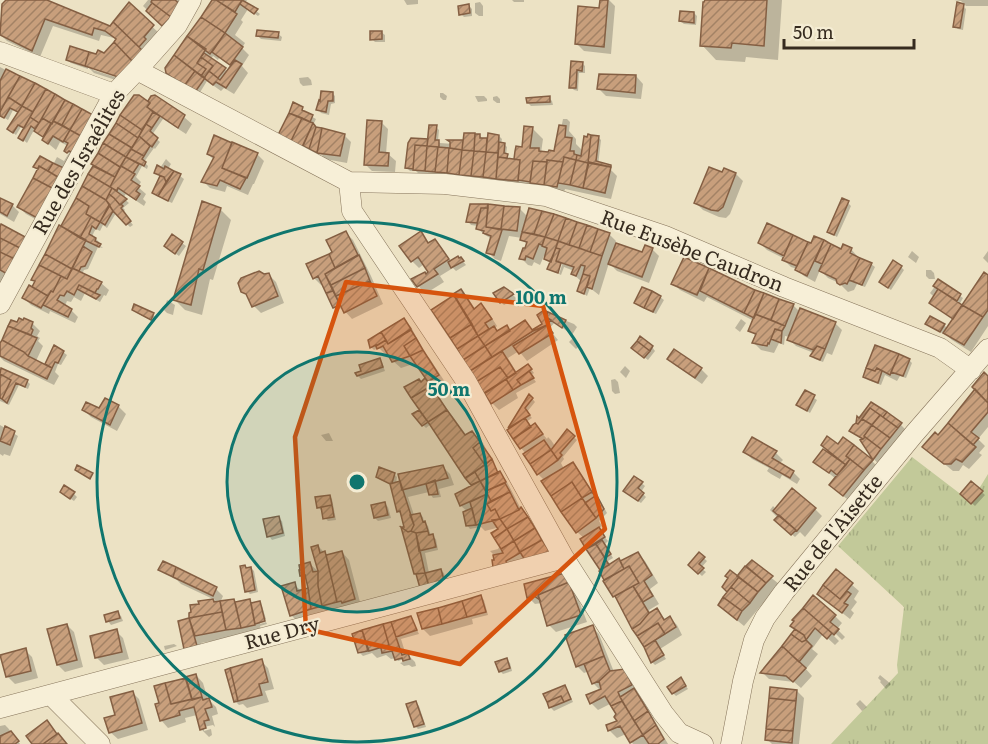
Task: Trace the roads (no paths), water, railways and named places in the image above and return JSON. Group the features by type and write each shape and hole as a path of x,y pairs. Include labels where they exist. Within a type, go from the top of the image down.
{"street":[{"name":"Rue des Israélites","path":"0,304 114,94 177,25 191,0"},
{"path":"0,52 114,94"},
{"name":"Rue Eusèbe Caudron","path":"137,70 349,182 445,184 546,196 665,236 784,287 940,348 971,370"},
{"path":"349,182 352,211 465,381 564,558 663,713 679,733 703,744"},
{"name":"Rue de l'Aisette","path":"731,744 743,681 754,640 765,618 914,434 988,349"},
{"name":"Rue Dry","path":"0,708 564,558"},
{"path":"51,695 100,744"}]}
